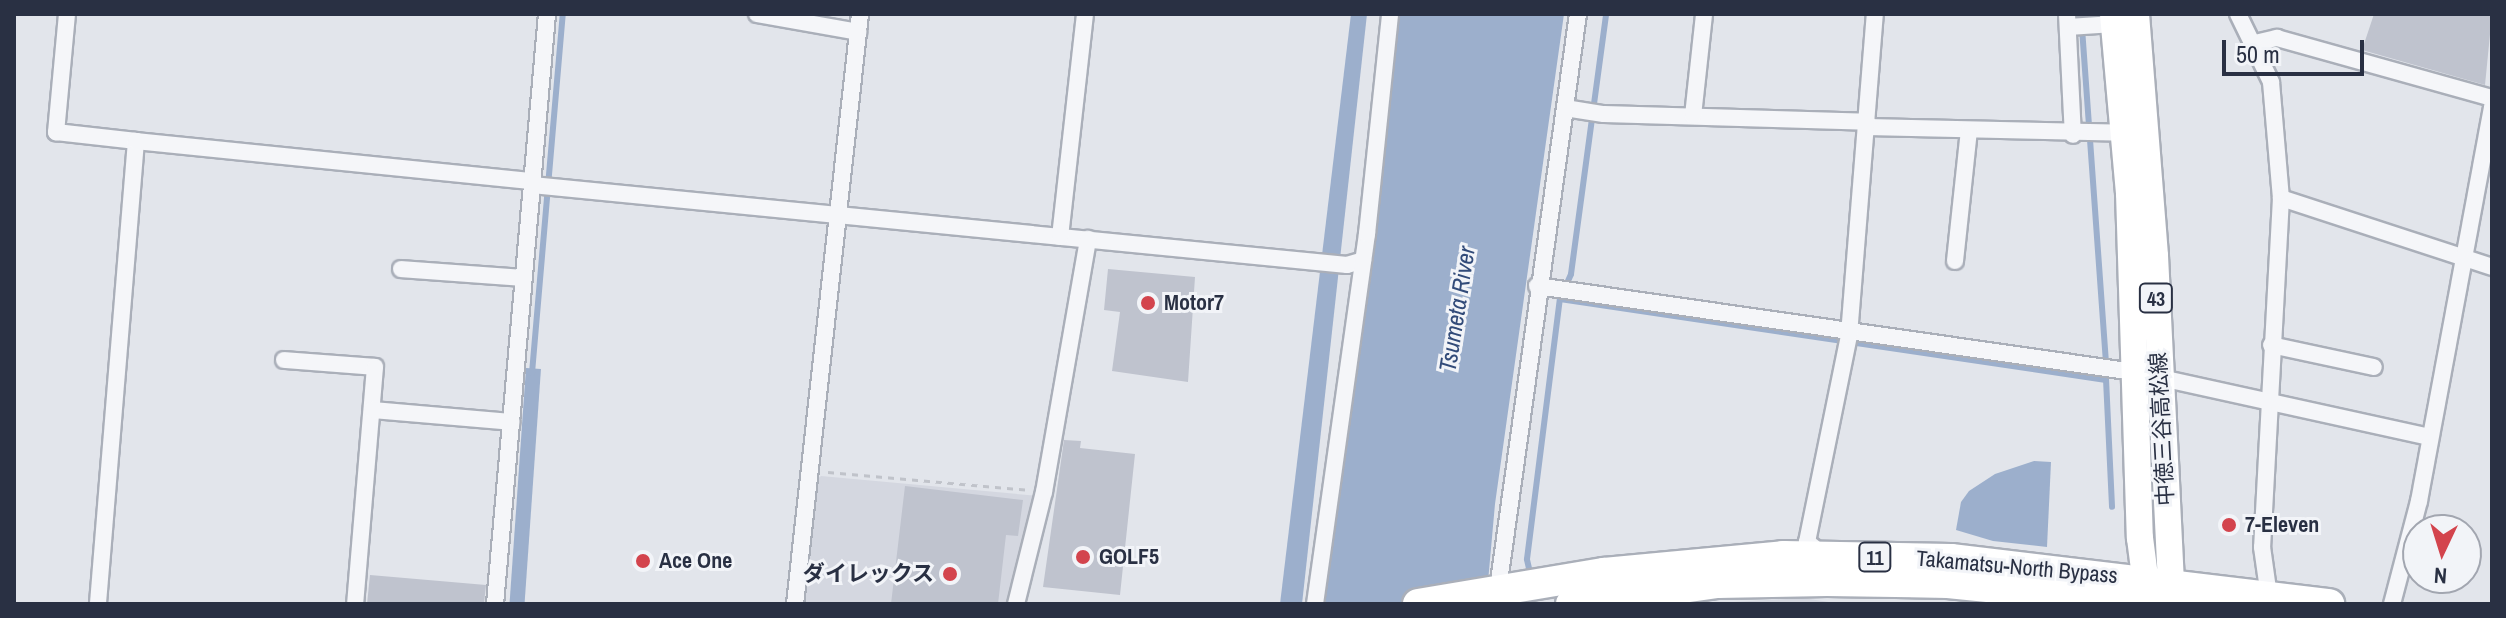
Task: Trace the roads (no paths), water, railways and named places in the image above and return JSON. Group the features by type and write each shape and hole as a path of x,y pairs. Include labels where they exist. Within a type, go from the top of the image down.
{"highway":[{"name":"Takamatsu-North Bypass","path":"1571,604 1605,586 1718,560 1826,556 1951,559 2159,595"},
{"name":"Takamatsu-North Bypass","path":"1418,604 1496,590 1888,581 2159,595 2269,596 2329,604"}],"main road":[{"name":"中徳三谷高松線","path":"2115,19 2113,133 2159,595"},
{"name":"中徳三谷高松線","path":"2115,19 2136,373"}],"street":[{"path":"67,14 56,132 837,215 1322,262 1355,262"},
{"path":"495,604 547,14"},
{"path":"757,14 858,32"},
{"path":"795,604 860,14"},
{"path":"1060,237 1085,14"},
{"path":"1315,604 1355,262 1390,14"},
{"path":"1496,590 1572,109 1578,14"},
{"path":"1693,116 1704,14"},
{"path":"1826,556 1807,542 1849,335 1875,14"},
{"path":"2238,14 2255,43 2271,82 2281,198 2267,402 2262,547 2269,596"},
{"path":"2073,135 2067,21 2115,19"},
{"path":"2255,43 2277,38 2492,98"},
{"path":"2392,604 2429,437 2492,107"},
{"path":"1572,109 1604,114 1969,131 2073,135 2113,133"},
{"path":"1955,261 1969,131"},
{"path":"98,604 136,141"},
{"path":"2281,198 2492,267"},
{"path":"1016,604 1044,491 1088,239"},
{"path":"401,269 523,278"},
{"path":"1544,288 1849,335 2136,373 2429,437"},
{"path":"2271,345 2363,370"},
{"path":"284,360 375,367 355,604"},
{"path":"372,410 511,422"}],"water":[{"path":"1351,14 1367,14 1302,604 1280,604"},
{"name":"Tsumeta River","path":"1395,14 1564,14 1495,504 1486,604 1325,604"},
{"path":"526,368 541,369 525,604 509,604"},
{"path":"2034,461 2051,462 2047,547 1993,541 1956,530 1961,502 1969,491 1995,474"}],"waterway":[{"path":"532,373 563,14"},
{"path":"1531,577 1527,559 1560,299 1571,274 1606,14"},
{"path":"2081,14 2106,367"},
{"path":"1560,299 2106,380"},
{"path":"2106,379 2112,507"}],"place":[{"name":"Motor7","path":"1148,303"},
{"name":"7-Eleven","path":"2229,525"},
{"name":"GOLF5","path":"1083,557"},
{"name":"Ace One","path":"643,561"},
{"name":"ダイレックス","path":"950,574"}]}
